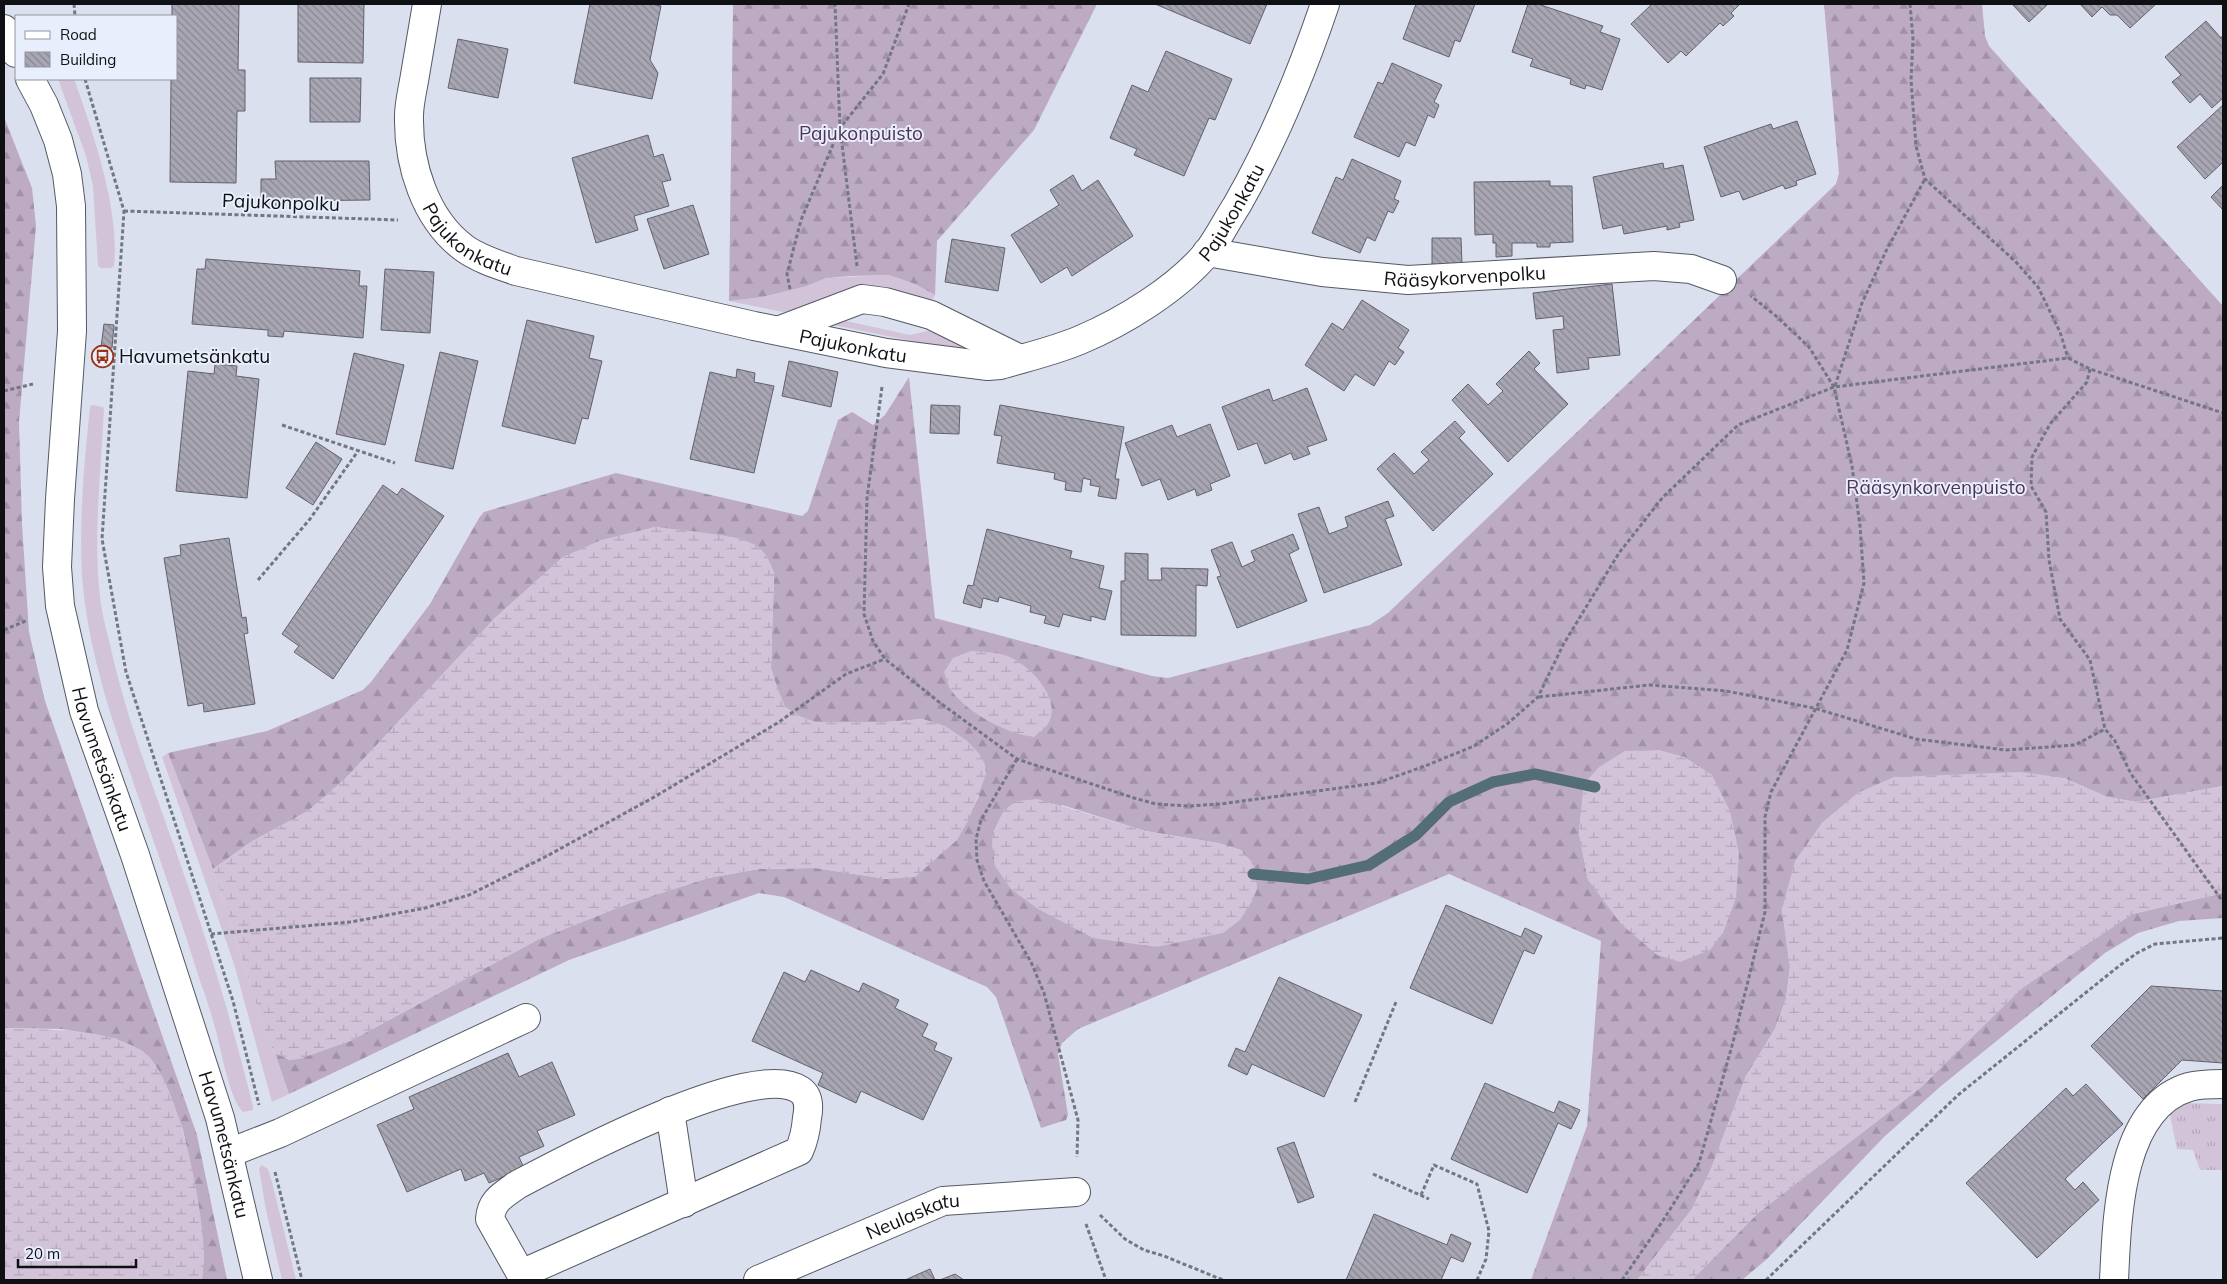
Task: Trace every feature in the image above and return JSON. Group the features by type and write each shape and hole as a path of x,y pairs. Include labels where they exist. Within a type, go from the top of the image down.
{"street":[{"name":"Pajukonkatu","path":"427,4 409,115 410,135 418,176 428,207 437,221 465,249 492,263 516,271 788,327 886,353 976,366 1000,365 1080,340 1153,300 1182,277 1207,252 1254,175 1286,105 1325,4"},
{"path":"4,29 15,51"},
{"name":"Havumetsänkatu","path":"31,80 44,105 58,140 67,174 71,206 72,331 60,498 57,567 60,606 84,711 176,977 220,1118 258,1280"},
{"name":"Rääsykorvenpolku","path":"1207,252 1322,272 1408,280 1654,266 1691,269 1708,273 1722,280"},
{"path":"788,327 862,298 885,302 931,315 1020,359"},
{"path":"229,1153 267,1138 526,1018"},
{"path":"767,1083 782,1084 801,1090 806,1096 808,1109 804,1140 799,1151 522,1277 490,1219 494,1203 517,1185 546,1170 670,1112 682,1106 733,1090 767,1083"},
{"path":"2114,1280 2119,1197 2124,1172 2143,1126 2154,1111 2169,1097 2187,1088 2204,1084 2223,1084"},
{"path":"670,1112 684,1203"},
{"name":"Neulaskatu","path":"758,1280 943,1201 1076,1192"}],"path":[{"path":"835,4 840,128 862,298"},
{"path":"788,327 787,274 801,220 840,128 883,74 909,4"},
{"path":"1910,4 1913,39 1911,80 1916,146 1925,179 2016,262 2038,288 2060,332 2068,358"},
{"path":"85,80 124,211 102,539 126,672 233,1001 302,1280"},
{"path":"1834,387 1862,303 1886,251 1925,179"},
{"name":"Pajukonpolku","path":"124,211 437,221"},
{"path":"1622,1280 1662,1222 1699,1163 1733,1042 1765,912 1765,817 1771,792 1814,708 1847,650 1864,583 1860,526 1852,466 1834,387 1809,347 1750,295 1722,280"},
{"path":"886,353 866,498 864,614 873,641 885,659 939,702 1017,759 1156,804 1189,806 1220,804 1377,783 1474,746 1507,724 1538,697 1563,645 1619,553 1663,497 1738,425 1834,387 2068,358 2090,369 2223,413"},
{"path":"2090,369 2087,382 2050,424 2032,457 2031,486 2046,512 2049,560 2060,619 2090,660 2105,729 2115,741 2131,774 2223,902"},
{"path":"4,390 38,382"},
{"path":"282,425 395,463"},
{"path":"258,580 310,519 358,450"},
{"path":"211,934 351,922 425,908 469,895 547,856 656,796 779,722 846,674 885,659"},
{"path":"1538,697 1649,685 1726,691 1814,708 1916,739 2006,750 2076,745 2105,729"},
{"path":"1017,759 981,820 976,839 977,860 984,881 1031,962 1044,994 1078,1120 1076,1192 1106,1280"},
{"path":"1766,1280 1958,1095 2136,953 2155,944 2223,938"},
{"path":"1354,1102 1396,1002"},
{"path":"1421,1195 1434,1165 1477,1184 1489,1231 1486,1259 1477,1280"},
{"path":"1373,1174 1429,1199"},
{"path":"1076,1192 1125,1239 1144,1250 1223,1280"}],"green space":[{"name":"Pajukonpuisto","path":"733,4 1097,4 1034,130 937,241 935,295 915,284 889,275 851,276 826,278 807,286 762,297 729,301"},
{"name":"Rääsynkorvenpuisto","path":"1824,4 1982,4 1985,36 1989,46 2223,306 2223,786 2136,802 2107,797 2064,778 1895,777 1858,793 1822,823 1782,909 1790,967 1786,999 1775,1029 1746,1076 1711,1169 1692,1209 1637,1280 1531,1280 1587,1126 1601,941 1449,874 1078,1029 1062,1043 1058,1054 1068,1115 1066,1120 1041,1128 996,997 987,987 784,897 759,893 569,960 289,1094 275,1053 290,1060 350,1041 539,939 627,904 708,878 759,869 815,868 887,879 957,840 979,796 923,719 886,722 815,722 801,717 785,707 771,668 774,572 758,547 736,538 655,527 563,557 495,618 346,778 308,811 251,842 213,869 168,753 267,731 363,690 430,604 484,512 616,473 802,516 808,511 838,420 852,412 873,425 885,415 909,377 935,618 1152,676 1168,678 1370,625 1388,613 1836,184 1839,173","holes":["1584,784 1588,880 1579,833","1062,805 1145,831 1218,843 1241,850 1011,889"]},
{"path":"58,80 74,80 97,147 113,221 115,244 114,266 111,268 101,268 98,266 93,186 86,156"},
{"path":"4,117 32,188 36,226 19,422 22,524 29,632 45,701 197,1135 227,1280 202,1280 204,1253 192,1171 183,1130 170,1095 117,1039 62,1029 4,1028"},
{"path":"889,275 915,284 935,295 932,300 882,286 867,286 783,312 729,301 762,297 807,286 826,278"},
{"path":"837,319 910,335 936,329 972,350 921,343 829,324"},
{"path":"92,405 103,407 104,409 97,550 100,597 105,623 131,724 217,975 245,1073 253,1110 243,1112 233,1095 208,1004 121,747 96,663 85,605 81,555 84,470 90,407"},
{"path":"655,527 736,538 757,546 765,554 774,572 771,668 785,707 801,717 815,722 886,722 923,719 945,726 966,740 978,752 985,764 986,775 968,821 957,840 915,877 887,879 815,868 759,869 708,878 627,904 539,939 350,1041 300,1059 290,1060 275,1053 269,1043 213,869 251,842 308,811 346,778 495,618 563,557 601,540"},
{"path":"971,651 1006,655 1018,661 1035,676 1048,694 1051,704 1051,714 1047,726 1034,737 1012,732 987,720 955,696 949,687 944,672 953,658"},
{"path":"1659,750 1685,757 1712,775 1730,811 1739,853 1736,898 1723,933 1710,950 1680,962 1657,955 1621,924 1588,880 1579,834 1584,784 1599,767 1625,751"},
{"path":"168,753 213,869 269,1043 275,1053 289,1094 272,1102 234,964 162,757"},
{"path":"2021,772 2064,778 2107,797 2136,802 2223,786 2223,893 2132,914 2022,988 1920,1088 1758,1213 1692,1280 1637,1280 1692,1209 1711,1169 1746,1076 1775,1029 1786,999 1790,967 1782,909 1795,861 1822,823 1858,793 1895,777"},
{"path":"1038,799 1145,831 1218,843 1241,850 1252,862 1256,873 1257,889 1252,901 1240,920 1223,933 1156,947 1093,938 1038,909 1011,889 995,866 992,844 993,832 1004,810 1017,801"},
{"path":"2223,893 2223,918 2179,921 2138,933 2105,953 1941,1086 1884,1137 1767,1259 1742,1280 1692,1280 1758,1213 1920,1088 2022,988 2132,914"},
{"path":"4,1028 91,1033 125,1042 141,1050 154,1063 166,1085 177,1113 194,1177 203,1234 202,1280 4,1280"},
{"path":"2183,1103 2223,1104 2223,1170 2200,1170 2193,1150 2177,1149 2169,1111"},
{"path":"262,1165 268,1169 272,1182 296,1280 282,1280 266,1210 259,1168"}],"building":[{"path":"172,4 239,4 238,70 245,70 245,111 237,111 236,183 170,182 171,80 178,80 178,15 172,15"},
{"path":"298,4 364,4 363,63 298,62"},
{"path":"590,4 651,4 661,6 650,60 658,73 652,99 574,83"},
{"path":"1155,4 1267,4 1250,44"},
{"path":"1416,4 1475,4 1460,42 1455,40 1449,57 1403,39"},
{"path":"1528,4 1538,4 1603,26 1600,32 1620,39 1602,90 1586,85 1585,89 1570,84 1571,79 1530,66 1533,59 1512,52"},
{"path":"1652,4 1740,4 1731,13 1734,16 1723,26 1720,23 1686,56 1681,51 1668,63 1631,24"},
{"path":"2012,4 2048,4 2029,22"},
{"path":"2080,4 2156,4 2130,28 2117,15 2110,15 2102,7 2092,17"},
{"path":"2206,21 2221,38 2223,35 2223,98 2212,108 2200,94 2190,103 2172,82 2181,75 2165,57"},
{"path":"458,39 508,49 498,98 448,88"},
{"path":"1166,51 1232,79 1215,120 1209,118 1184,176 1134,155 1137,149 1110,138 1132,85 1148,92"},
{"path":"1392,63 1442,85 1434,102 1439,105 1434,118 1428,115 1415,146 1406,142 1399,157 1354,137 1378,82 1383,84"},
{"path":"310,78 361,78 360,122 310,122"},
{"path":"2223,105 2223,162 2205,179 2177,147"},
{"path":"1797,121 1816,174 1796,181 1797,185 1785,189 1783,185 1743,200 1739,191 1721,197 1704,147 1771,124 1773,129"},
{"path":"648,135 654,157 663,154 671,180 662,182 669,206 634,216 638,230 596,243 572,158"},
{"path":"1352,159 1401,181 1394,199 1399,201 1393,213 1388,211 1375,241 1367,237 1360,253 1312,233 1336,177 1343,180"},
{"path":"275,161 369,161 370,200 278,201 279,205 261,206 261,179 276,179"},
{"path":"1663,163 1664,169 1683,165 1694,220 1679,223 1680,227 1667,230 1667,226 1624,234 1622,225 1603,229 1593,177"},
{"path":"1073,175 1082,191 1098,180 1133,236 1072,276 1067,267 1041,283 1011,235 1059,205 1050,190"},
{"path":"1550,181 1550,186 1572,186 1573,242 1550,243 1550,247 1537,247 1537,243 1512,243 1512,256 1496,257 1496,243 1493,243 1493,234 1475,235 1474,182"},
{"path":"2223,185 2223,210 2211,197"},
{"path":"693,205 709,254 664,269 647,219"},
{"path":"1432,238 1461,238 1462,265 1432,265"},
{"path":"952,239 1005,248 998,291 945,282"},
{"path":"206,259 360,271 359,286 367,286 363,338 284,331 283,337 268,336 268,330 192,324 197,269 205,269"},
{"path":"385,269 434,272 430,333 381,330"},
{"path":"1612,284 1620,355 1588,358 1589,369 1557,373 1553,330 1564,329 1563,316 1536,319 1533,293"},
{"path":"1362,300 1409,330 1398,348 1404,352 1395,365 1389,361 1374,386 1355,374 1344,391 1305,365 1332,323 1343,330"},
{"path":"527,320 594,336 589,358 602,361 588,419 582,418 575,444 502,426"},
{"path":"104,324 114,325 112,348 101,347"},
{"path":"1529,351 1540,363 1534,369 1568,404 1508,462 1452,400 1468,384 1488,405 1503,391 1496,384"},
{"path":"440,352 478,361 453,469 415,461"},
{"path":"354,353 404,365 385,445 336,434"},
{"path":"789,361 838,372 831,407 782,396"},
{"path":"215,364 237,366 236,376 259,379 247,498 176,491 188,371 214,374"},
{"path":"737,369 755,373 754,382 774,386 754,473 690,459 710,372 736,378"},
{"path":"1307,388 1327,440 1307,447 1310,454 1294,460 1291,453 1265,464 1257,443 1238,450 1222,407 1269,389 1273,401"},
{"path":"931,405 960,406 959,434 930,433"},
{"path":"1000,405 1124,427 1115,479 1119,479 1116,499 1098,496 1100,487 1090,485 1091,480 1083,478 1081,492 1065,490 1066,482 1054,479 1055,473 997,463 1002,436 994,435"},
{"path":"1455,421 1465,432 1459,438 1493,474 1433,531 1377,469 1394,453 1414,474 1429,460 1421,452"},
{"path":"1210,424 1230,476 1210,484 1212,490 1197,496 1195,489 1168,500 1160,479 1142,486 1125,443 1172,425 1177,437"},
{"path":"316,442 342,459 313,505 286,488"},
{"path":"383,485 397,495 402,488 444,516 333,679 294,652 299,646 282,634"},
{"path":"1388,501 1394,516 1385,519 1402,565 1324,593 1298,514 1319,507 1329,534 1348,527 1345,517"},
{"path":"987,529 1072,551 1070,558 1104,566 1099,588 1112,591 1105,620 1091,616 1091,621 1063,614 1059,627 1044,623 1046,616 1030,612 1031,606 999,597 998,602 983,598 981,608 963,603 968,585 973,586"},
{"path":"1293,534 1299,549 1289,554 1307,601 1237,628 1217,577 1221,576 1211,550 1232,542 1242,567 1255,561 1251,551"},
{"path":"229,538 242,618 246,617 248,633 244,634 255,704 204,712 203,703 188,706 164,558 181,555 180,545"},
{"path":"1125,553 1148,554 1148,580 1162,580 1161,568 1208,569 1207,586 1196,585 1196,636 1121,635 1121,581 1125,581"},
{"path":"1446,905 1521,937 1525,928 1542,936 1534,954 1524,950 1492,1024 1410,988"},
{"path":"811,970 859,992 863,983 899,1000 895,1008 928,1024 922,1036 937,1043 934,1050 952,1058 923,1120 861,1091 856,1103 818,1085 823,1073 752,1041 784,972 805,982"},
{"path":"1279,977 1362,1015 1324,1097 1252,1064 1247,1075 1228,1066 1236,1048 1245,1052"},
{"path":"2151,986 2223,991 2223,1063 2182,1060 2143,1099 2091,1046"},
{"path":"508,1053 519,1077 552,1062 575,1115 537,1131 544,1146 519,1157 524,1168 489,1183 484,1173 465,1181 461,1169 407,1192 377,1125 414,1109 409,1097"},
{"path":"1485,1083 1554,1113 1559,1101 1580,1110 1571,1129 1558,1123 1527,1193 1451,1159"},
{"path":"2086,1084 2123,1124 2065,1179 2075,1190 2083,1182 2099,1200 2037,1258 1966,1183 2066,1088 2073,1096"},
{"path":"1294,1142 1314,1197 1298,1203 1277,1148"},
{"path":"1374,1214 1447,1245 1451,1234 1471,1243 1463,1262 1451,1257 1441,1280 1346,1280"},
{"path":"930,1269 935,1280 905,1280"},
{"path":"955,1274 964,1280 940,1280"}],"waterway":[{"path":"1253,874 1308,879 1369,865 1416,835 1449,802 1493,782 1535,774 1595,787"}],"place":[{"name":"Havumetsänkatu","path":"103,356"}]}
